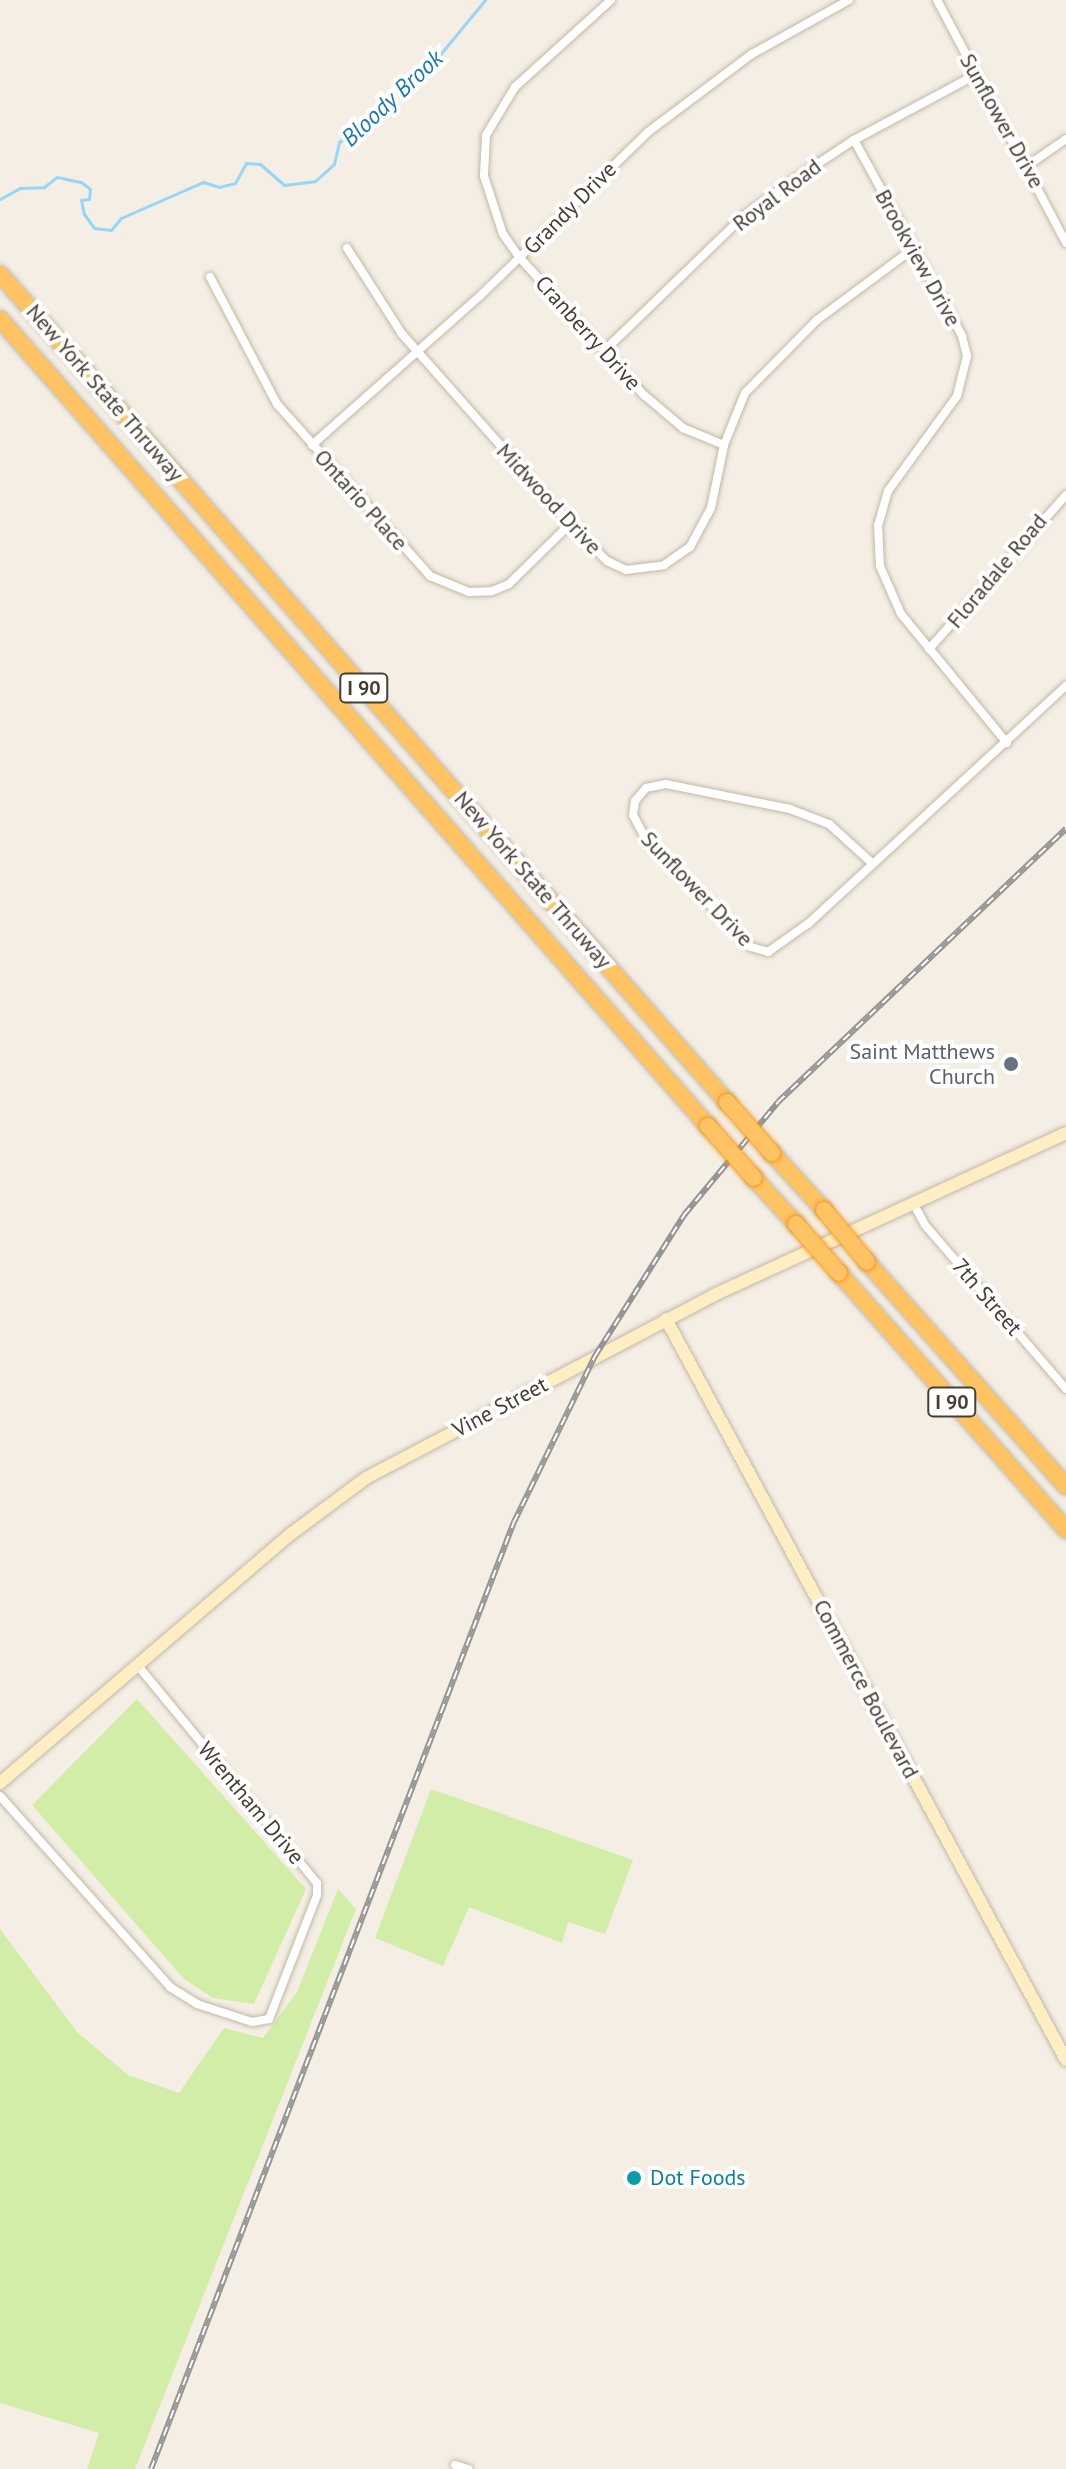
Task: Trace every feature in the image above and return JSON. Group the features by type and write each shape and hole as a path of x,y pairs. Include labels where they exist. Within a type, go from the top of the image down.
{"highway":[{"name":"New York State Thruway","path":"0,274 1066,1486"},
{"name":"New York State Thruway","path":"0,319 1066,1530"}],"street":[{"name":"Cranberry Drive","path":"611,0 515,87 486,135 482,156 491,205 520,258 604,351 683,428 724,445"},
{"name":"Grandy Drive","path":"312,445 520,258 685,102 752,54 849,0"},
{"name":"Sunflower Drive","path":"937,0 1066,243"},
{"name":"Royal Road","path":"604,351 744,216 854,140 975,75"},
{"path":"1027,166 1066,139"},
{"name":"Brookview Drive","path":"854,140 962,336 967,356 957,396 888,491 876,543 887,590 929,649 1007,743"},
{"name":"Midwood Drive","path":"347,248 378,304 418,351 570,524 614,565 626,570 664,565 700,534 733,415 762,373 817,320 913,249"},
{"name":"Ontario Place","path":"210,277 251,364 277,404 430,576 469,592 509,584 570,524"},
{"name":"Floradale Road","path":"929,649 1066,495"},
{"name":"Sunflower Drive","path":"873,864 829,824 790,809 666,784 646,788 635,801 633,815 645,838 757,950 780,946 873,864 1007,743 1066,686"},
{"name":"Vine Street","path":"0,1783 292,1533 366,1478 666,1319 1066,1133"},
{"name":"7th Street","path":"913,1203 925,1225 1066,1389"},
{"name":"Commerce Boulevard","path":"666,1319 1066,2060"},
{"name":"Wrentham Drive","path":"0,1796 170,1987 197,2004 252,2022 269,2019 317,1895 317,1883 137,1665"},
{"path":"455,2465 468,2469"}],"green space":[{"path":"137,1699 306,1889 254,2004 213,1998 184,1979 32,1805"},
{"path":"431,1789 633,1860 605,1934 568,1922 562,1943 469,1907 443,1966 375,1938"},
{"path":"338,1889 356,1909 135,2469 87,2469 99,2433 0,2403 0,1929 77,2032 128,2075 179,2093 224,2028 263,2038 297,1992"}],"waterway":[{"name":"Bloody Brook","path":"0,199 20,188 44,187 57,177 81,182 90,189 89,199 81,200 84,214 94,228 111,230 121,218 203,182 219,187 235,183 246,163 260,164 284,185 315,181 334,164 339,142 373,122 394,95 433,63 485,0"}],"railway":[{"path":"151,2469 514,1522 595,1356 684,1215 778,1102 1066,829"}],"place":[{"name":"Saint Matthews Church","path":"1011,1064"},
{"name":"Dot Foods","path":"634,2178"}]}
